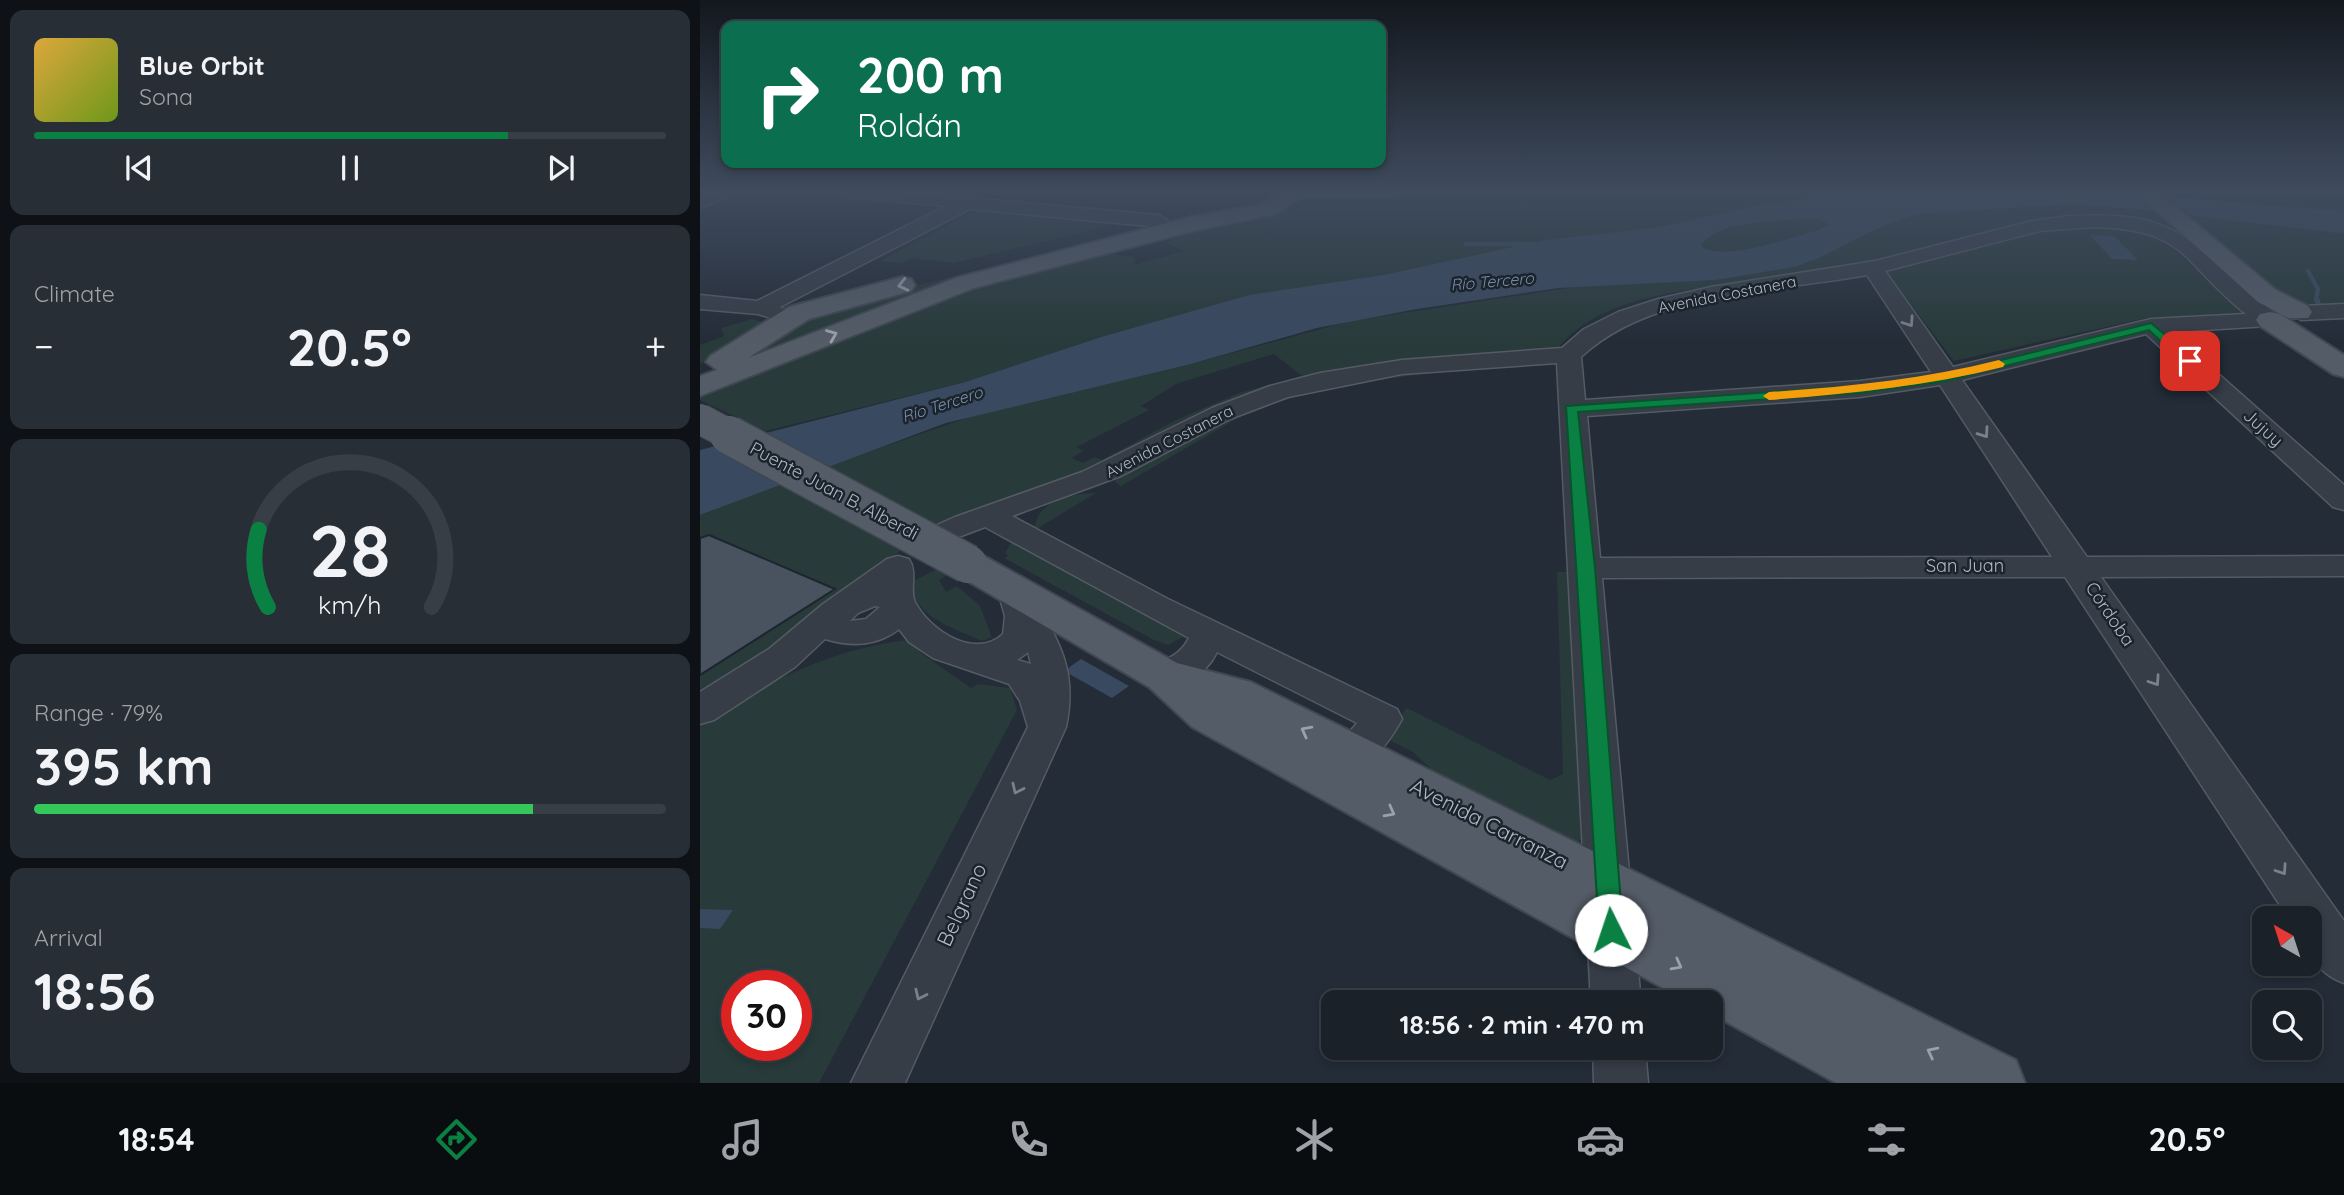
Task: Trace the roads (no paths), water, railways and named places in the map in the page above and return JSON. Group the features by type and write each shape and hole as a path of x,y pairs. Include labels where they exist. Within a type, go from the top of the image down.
{"main road":[{"path":"700,372 789,317 824,305 1097,242"},
{"path":"700,387 965,283 1100,242"},
{"path":"2197,242 2264,307 2340,366"},
{"path":"2264,307 2294,325 2303,316 2340,366"},
{"path":"750,342 748,349 753,354 788,353"},
{"name":"Puente Juan B. Alberdi","path":"700,419 958,548"},
{"name":"Avenida Carranza","path":"958,548 1016,600 1165,676 1235,694 1351,755 1900,1083"},
{"name":"Avenida Carranza","path":"1165,676 1209,715 1609,907 1993,1083"}],"street":[{"path":"760,308 891,242"},
{"name":"Avenida Costanera","path":"958,548 986,515 1118,467 1238,406 1339,376 1569,355 1576,346 1597,331 1649,308 1873,268 1976,242"},
{"name":"Avenida Costanera","path":"2182,242 2241,300 2264,307"},
{"name":"Córdoba","path":"1873,268 2344,961"},
{"path":"700,302 760,308 789,317"},
{"path":"1571,409 1860,390 1945,377 2151,326 2264,307"},
{"path":"2303,316 2344,311"},
{"name":"Jujuy","path":"2151,326 2344,501"},
{"path":"1569,355 1571,409 1587,568 1615,990"},
{"path":"1026,538 1037,510 1062,488"},
{"path":"986,515 1209,633 1383,719 1351,755"},
{"name":"San Juan","path":"1587,568 2344,566"},
{"path":"700,710 782,658 849,621 874,595 902,581 921,634"},
{"path":"967,657 997,654 1015,645 1022,638 1025,626 1016,600"},
{"name":"Belgrano","path":"878,1083 1046,727 1053,700 1052,678 1038,629 1016,600"},
{"path":"849,621 886,630 921,634 946,649 1022,675 1038,699 1046,727"},
{"path":"1165,676 1195,661 1209,633"},
{"path":"1620,1060 1622,1083"}],"water":[{"name":"Río Tercero","path":"1538,242 1705,242 1701,246 1724,252 1780,242 1851,242 1794,267 1716,280 1558,288 1417,309 1317,328 1191,364 946,423 700,515 700,450 965,382 1104,336 1249,295 1383,275"},
{"path":"2096,242 2120,242 2138,260 2112,259"},
{"path":"1081,659 1129,686 1112,698 1064,671"},
{"path":"700,909 733,910 720,929 700,928"}],"waterway":[{"path":"1466,244 1536,244"},
{"path":"2308,271 2318,289 2316,300"},
{"path":"2317,299 2319,307"}]}
